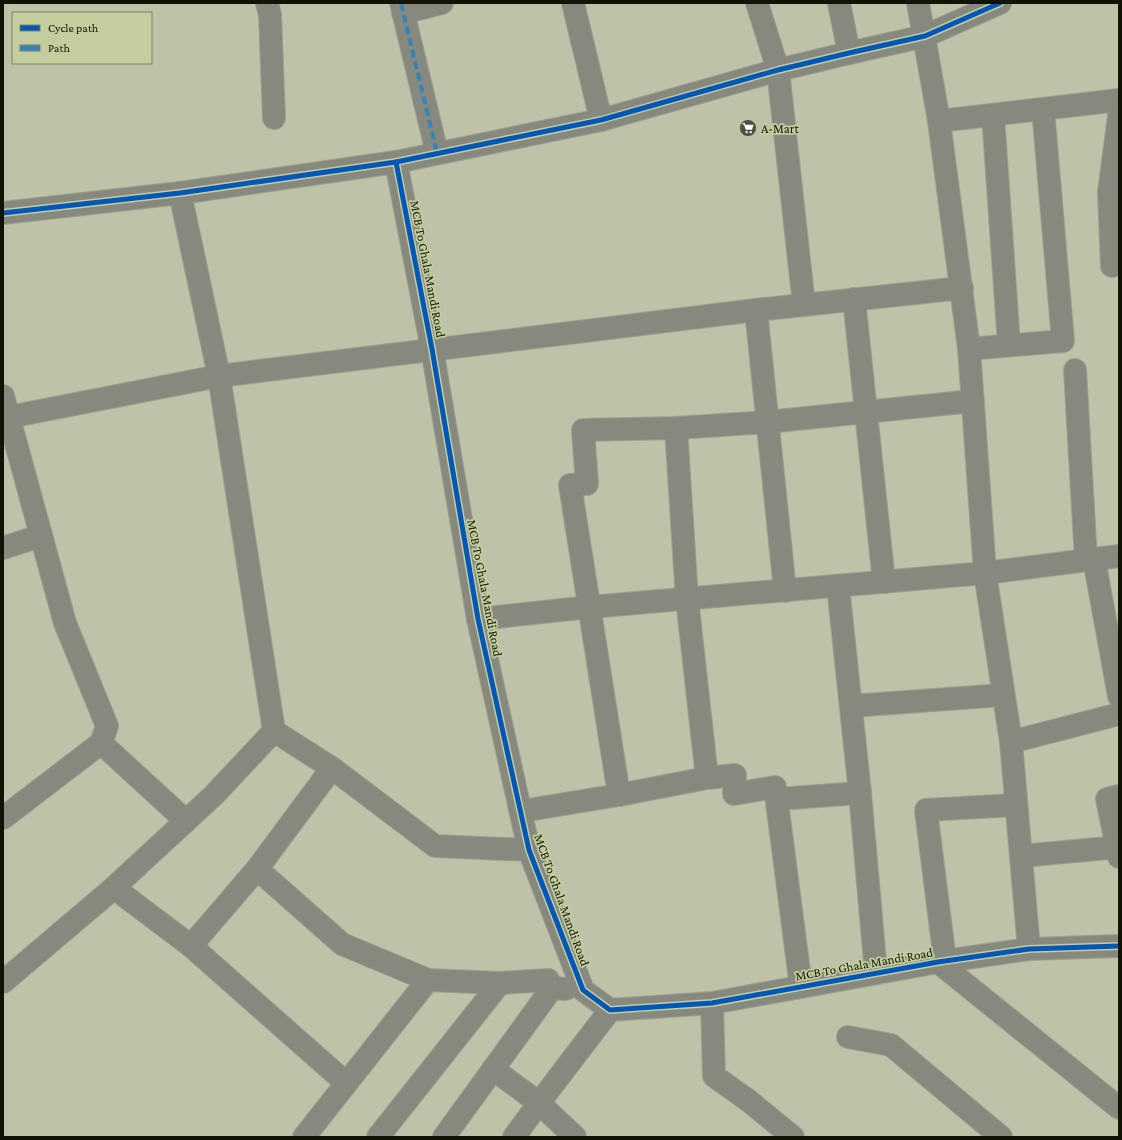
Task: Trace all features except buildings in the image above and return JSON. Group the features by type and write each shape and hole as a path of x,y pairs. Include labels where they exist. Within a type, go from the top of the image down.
{"street":[{"path":"267,3 270,15 274,118"},
{"path":"437,153 402,8 442,3"},
{"path":"573,3 601,120"},
{"path":"757,3 778,70 804,305"},
{"path":"839,3 849,53"},
{"path":"918,3 939,121 962,288 969,349 985,573 1010,742 1030,949"},
{"path":"3,213 180,193 396,162 601,120 778,70 925,36 1000,3"},
{"path":"939,121 1119,100"},
{"path":"969,349 1063,341 1043,109"},
{"path":"993,115 1010,345"},
{"path":"1112,266 1114,193 1119,116"},
{"name":"MCB To Ghala Mandi Road","path":"396,162 432,349 478,619 522,811 529,850 583,990"},
{"path":"180,193 219,376 274,731 332,768 435,846 529,850"},
{"path":"9,418 219,376 756,310 962,288"},
{"path":"854,299 884,582"},
{"path":"756,310 784,590"},
{"path":"1075,370 1090,559 1119,696"},
{"path":"3,396 65,623 107,726 102,742 3,818"},
{"path":"620,795 570,485 588,484 584,430 676,428 767,422 973,401"},
{"path":"676,428 687,599 707,778"},
{"path":"3,548 40,536"},
{"path":"478,619 590,607 985,573 1119,556"},
{"path":"838,586 860,793 876,973"},
{"path":"850,706 1003,695"},
{"path":"1010,742 1119,714"},
{"path":"3,982 114,888 214,796 274,731"},
{"path":"102,742 186,821"},
{"path":"191,946 257,869 332,768"},
{"path":"522,811 620,795 707,778 735,775 734,794 775,788 801,986"},
{"path":"777,798 860,793"},
{"path":"1021,856 1118,850 1107,799 1119,796"},
{"path":"1016,805 926,810 942,961 1119,1108"},
{"path":"257,869 342,944 428,980 500,983 548,980 552,988"},
{"path":"114,888 191,946 346,1083"},
{"name":"MCB To Ghala Mandi Road","path":"610,1010 712,1003 942,961 1030,949 1119,946"},
{"path":"304,1137 428,980"},
{"path":"378,1137 500,983"},
{"path":"514,1137 610,1010 583,990 552,988"},
{"path":"450,1135 493,1069 552,988"},
{"path":"712,1003 714,1076 749,1101 793,1137"},
{"path":"848,1037 891,1045 1002,1137"},
{"path":"493,1069 539,1103 575,1137"}],"marked path":[{"path":"401,3 437,153"}],"cycle path":[{"path":"3,213 180,193 396,162 601,120 778,70 925,36 1000,3"},
{"path":"396,162 432,349 478,619 529,850 583,990 610,1010 712,1003 938,962 1029,949 1119,946"}],"place":[{"name":"A-Mart","path":"748,128"}]}
